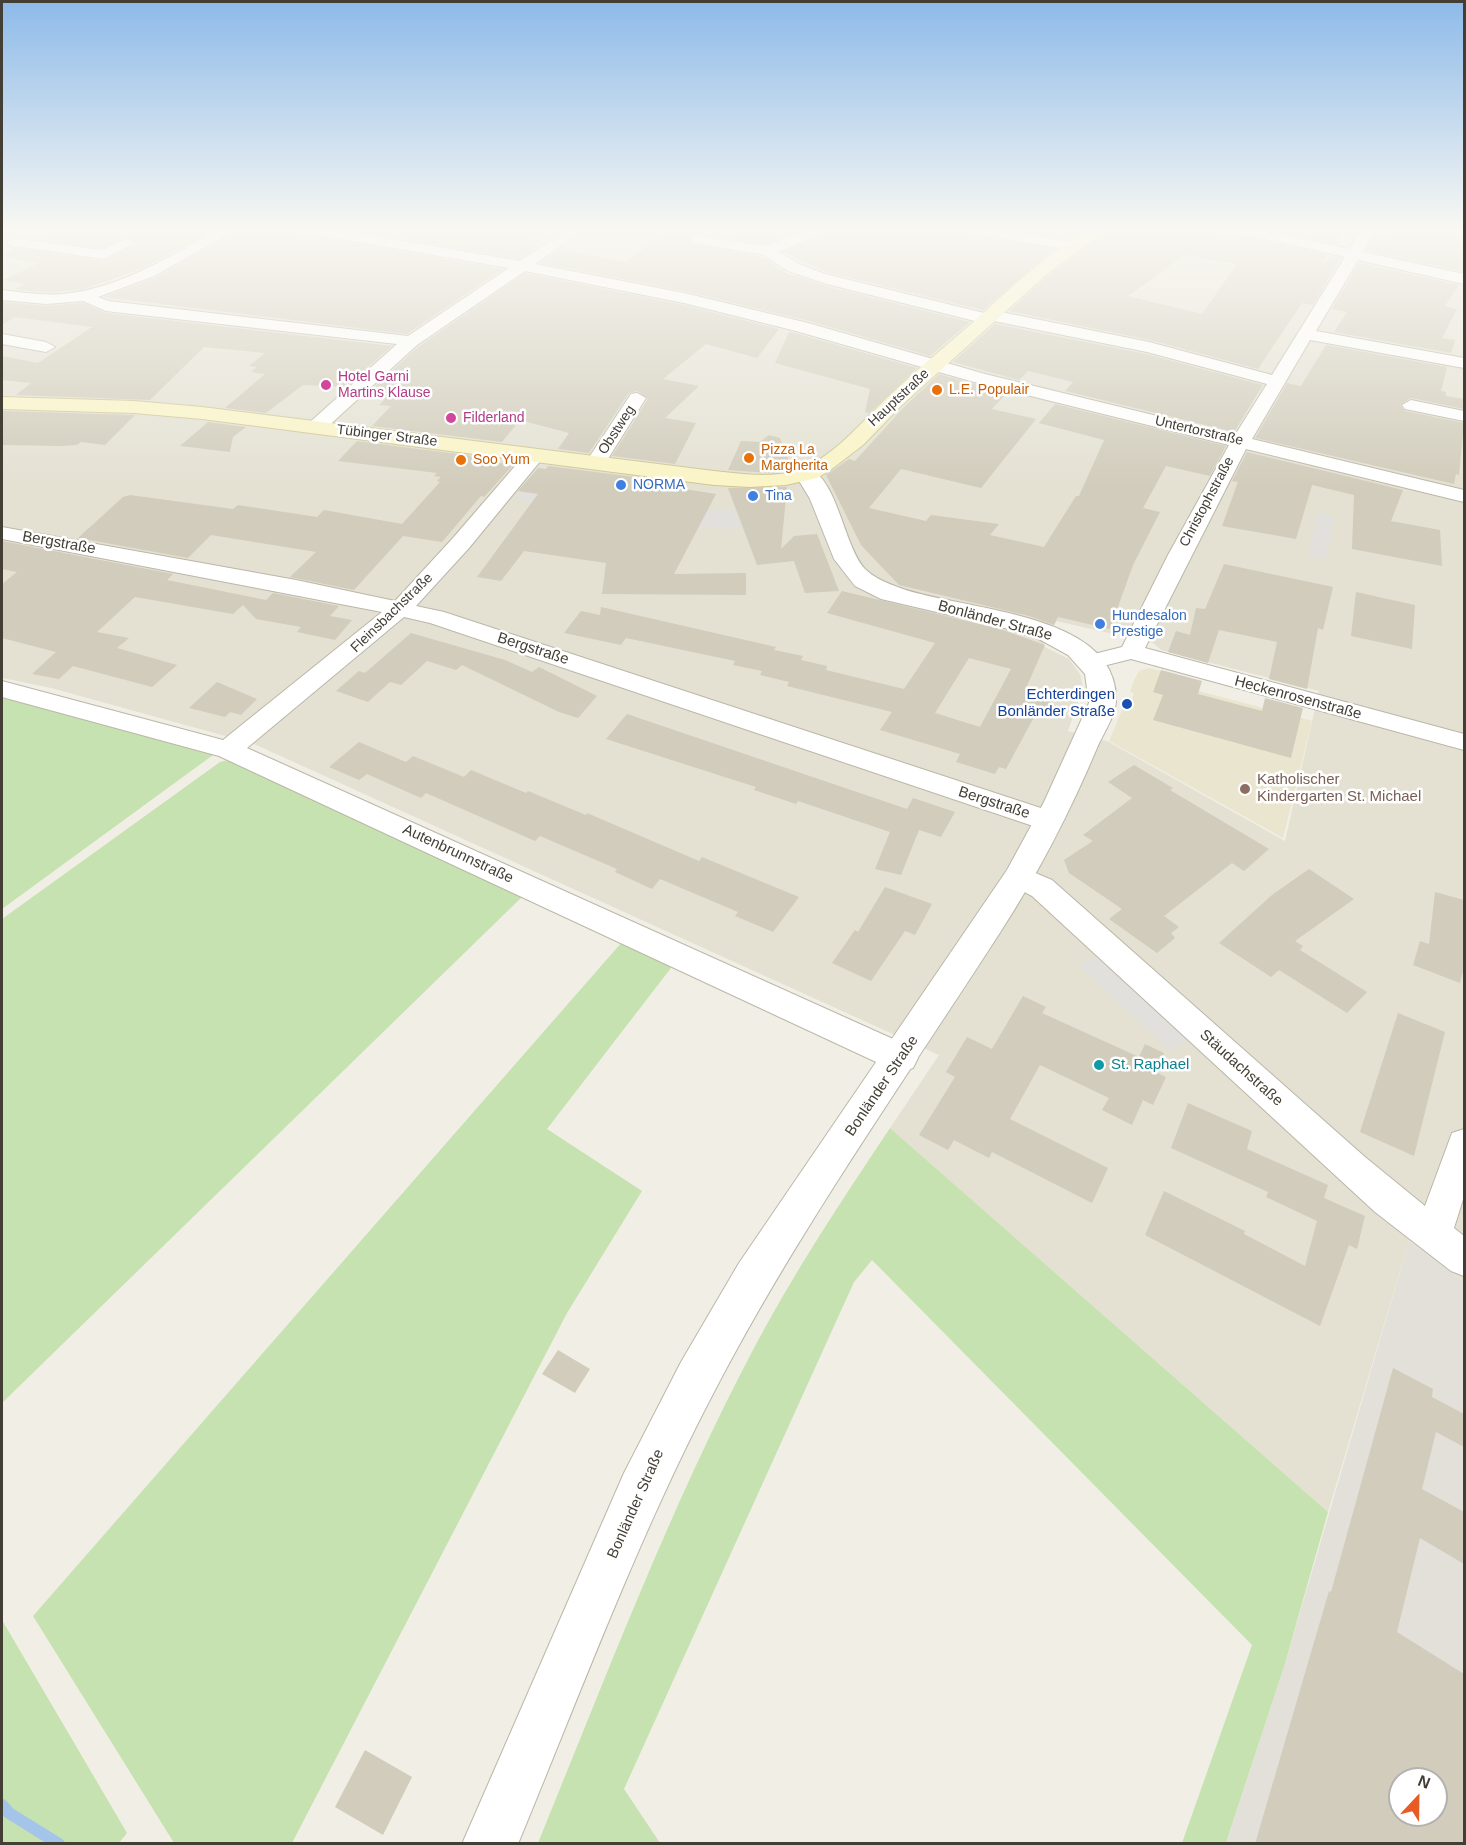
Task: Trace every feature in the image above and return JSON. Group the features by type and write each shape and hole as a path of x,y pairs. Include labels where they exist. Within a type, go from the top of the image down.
{"main road":[{"name":"Hauptstraße","path":"806,474 843,452 934,365 989,317"},
{"name":"Tübinger Straße","path":"2,403 158,409 730,479 777,479 806,474"}],"street":[{"path":"188,315 411,340"},
{"path":"316,427 411,340 447,315"},
{"name":"Untertorstraße","path":"757,315 934,365 1464,496"},
{"path":"981,315 1149,347 1276,381"},
{"name":"Christophstraße","path":"1131,652 1179,555 1241,442 1316,315"},
{"path":"1304,334 1464,363"},
{"path":"2,339 46,347"},
{"name":"Obstweg","path":"596,462 638,398"},
{"path":"1411,405 1464,416"},
{"name":"Fleinsbachstraße","path":"228,750 400,609 461,543 535,454"},
{"name":"Bonländer Straße","path":"490,1844 637,1500 696,1378 754,1277 1019,878 1049,821 1102,703 1102,681 1091,662 1081,651 1052,635 904,597 864,580 853,571 821,495 806,474"},
{"name":"Bergstraße","path":"2,533 296,586 436,617 1049,821"},
{"path":"1091,662 1131,652"},
{"name":"Heckenrosenstraße","path":"1131,652 1464,742"},
{"name":"Autenbrunnstraße","path":"2,689 228,750 901,1058"},
{"name":"Stäudachstraße","path":"1019,878 1042,888 1352,1168 1464,1258"},
{"path":"1433,1235 1464,1144"}],"shaded area":[{"path":"2,315 1464,315 1464,1282 1409,1241 1328,1512 890,1128 939,1055 254,744 51,688 2,678","holes":["1056,621 1153,643 1161,650 1319,691 1285,841 1107,741 1068,731 1083,688 1080,674 1069,659 1043,646"]},
{"path":"527,485 707,509 733,509 743,527 723,529 515,500"},
{"path":"1318,513 1334,516 1325,559 1308,556"},
{"name":"Katholischer Kindergarten St. Michael","path":"1148,668 1165,672 1184,687 1312,721 1283,838 1109,741 1123,708 1129,709 1134,693 1130,692 1134,680 1139,671"},
{"path":"1097,955 1189,1038 1170,1050 1078,965"},
{"path":"1409,1241 1464,1282 1464,1843 1226,1844 1284,1667"}],"green space":[{"path":"2,696 206,750 213,755 2,909"},
{"path":"232,759 524,895 2,1403 2,919 220,762"},
{"path":"622,942 674,964 547,1129 642,1191 567,1313 292,1843 174,1843 33,1616"},
{"path":"890,1128 1328,1512 1284,1667 1226,1843 1182,1843 1252,1645 872,1260 854,1282 624,1789 660,1843 538,1843 640,1593 723,1408 785,1292 836,1209"},
{"path":"2,1620 127,1833 119,1843 2,1843"}],"building":[{"path":"2,315 124,315 392,346 345,387 303,385 266,413 225,408 265,374 251,372 257,367 249,366 265,353 204,347 150,400 16,395 31,383 2,380 2,356 38,363 92,327 15,317 2,325"},
{"path":"252,315 435,315 407,334"},
{"path":"464,315 724,315 779,329 757,358 706,344 663,379 699,386 665,418 696,423 675,464 612,456 648,399 637,391 629,393 589,453 558,449 569,433 520,420 502,442 372,426 391,406 379,405 385,399 373,398 377,394 369,392 418,347"},
{"path":"784,315 942,315 970,322 930,356"},
{"path":"1029,315 1294,315 1258,369 1150,340"},
{"path":"1345,315 1454,315 1442,338 1455,340 1451,353 1334,332"},
{"path":"995,324 1146,354 1263,385 1234,432 1065,391 1073,382 1028,371 1019,380 953,362"},
{"path":"789,332 917,368 869,413 865,412 870,389 775,363"},
{"path":"1326,345 1447,367 1441,391 1446,392 1446,396 1464,399 1464,409 1411,398 1400,405 1405,411 1464,423 1459,475 1456,474 1454,484 1255,438 1287,383 1301,386"},
{"path":"939,374 1007,393 992,409 1036,419 981,488 901,469 869,508 926,521 931,515 999,524 990,535 1044,547 1076,496 1079,496 1104,440 1039,423 1055,404 1226,446 1210,476 1166,466 1143,508 1160,512 1133,565 1110,629 1058,617 1054,625 1029,616 899,585 861,545 826,475 849,459 855,461 904,407"},
{"path":"2,411 135,415 105,445 81,442 77,445 61,446 2,445"},
{"path":"208,422 246,427 233,437 230,452 180,446"},
{"path":"769,435 780,438 790,464 789,470 769,473 728,470 741,441 760,442"},
{"path":"357,441 489,458 487,461 513,465 484,497 481,496 442,542 403,536 354,590 290,577 316,552 211,535 188,558 78,538 123,497 130,495 233,509 238,505 317,517 324,510 402,524 440,482 437,481 441,477 434,476 437,473 338,461"},
{"path":"1247,452 1403,490 1391,521 1440,530 1442,566 1352,549 1354,495 1312,485 1296,539 1222,526 1238,482 1232,481"},
{"path":"548,466 666,481 664,486 716,494 674,574 746,573 746,595 602,594 606,563 524,551 501,581 477,577 538,494 518,491 538,468 546,469"},
{"path":"787,487 781,549 794,536 817,534 839,591 805,593 794,561 757,565 728,488"},
{"path":"2,541 173,574 167,580 266,600 273,593 339,606 330,616 352,620 335,640 297,632 301,627 256,619 243,605 233,614 135,597 97,632 129,638 117,648 177,665 152,687 73,666 59,679 32,674 56,652 2,638 2,584 17,572 2,569"},
{"path":"1224,564 1333,587 1323,630 1318,628 1307,689 1269,679 1277,642 1219,630 1208,663 1168,652 1176,631 1190,635 1196,608 1205,609"},
{"path":"842,591 1000,629 1045,645 1026,688 1055,696 1044,719 1034,717 1006,769 999,767 995,774 956,762 960,754 880,730 892,712 787,686 789,682 760,675 762,671 733,665 735,661 626,638 621,645 564,633 581,611 600,615 601,607 776,647 774,650 803,656 801,660 827,666 826,670 904,689 935,643 827,613","holes":["969,658 1011,669 980,727 935,713"]},
{"path":"1356,592 1415,605 1412,649 1351,636"},
{"path":"411,633 505,660 532,672 539,667 597,696 578,718 559,712 462,665 456,670 427,661 401,685 390,682 368,702 336,691 359,671 365,673"},
{"path":"1161,670 1202,681 1198,694 1262,711 1265,698 1303,708 1291,758 1153,720 1163,695 1153,692"},
{"path":"217,682 257,699 241,715 230,712 225,717 189,708"},
{"path":"627,714 907,809 913,798 955,812 941,837 919,830 901,875 875,869 890,832 798,801 796,804 754,790 756,787 606,739"},
{"path":"359,742 406,762 413,756 464,777 471,770 526,793 528,791 586,815 587,813 699,861 702,857 799,897 773,932 735,916 738,912 660,879 652,889 615,872 617,869 540,836 535,841 426,793 421,798 367,774 359,780 329,767"},
{"path":"1134,765 1173,788 1170,790 1269,849 1244,871 1232,863 1164,916 1179,927 1171,933 1175,938 1157,953 1109,919 1122,909 1069,873 1064,860 1093,841 1083,835 1132,798 1108,782"},
{"path":"1309,869 1354,899 1295,941 1303,946 1300,950 1367,992 1347,1013 1279,970 1271,977 1219,943 1272,895"},
{"path":"885,887 932,904 915,935 905,931 871,981 832,963 855,930 858,932"},
{"path":"1435,892 1464,900 1464,967 1460,983 1413,965 1420,941 1429,944"},
{"path":"1023,996 1046,1007 1042,1013 1139,1057 1145,1044 1164,1053 1156,1072 1166,1077 1153,1105 1143,1100 1132,1125 1102,1110 1109,1098 1040,1065 1010,1119 1108,1168 1092,1203 992,1152 989,1158 954,1140 948,1150 919,1135 955,1077 946,1072 967,1037 992,1049"},
{"path":"1398,1013 1445,1032 1414,1156 1360,1132"},
{"path":"1188,1103 1252,1131 1247,1149 1328,1185 1324,1198 1365,1216 1357,1249 1349,1245 1320,1326 1145,1235 1164,1191 1245,1231 1244,1234 1305,1266 1317,1221 1266,1197 1268,1192 1171,1148"},
{"path":"558,1350 590,1369 575,1393 542,1374"},
{"path":"1393,1368 1433,1389 1432,1397 1464,1414 1464,1447 1436,1432 1422,1489 1464,1512 1464,1564 1420,1538 1397,1632 1464,1674 1464,1844 1255,1844 1329,1591 1331,1592"},
{"path":"365,1750 412,1777 383,1835 335,1807"}],"waterway":[{"path":"2,1805 9,1813 59,1844"}],"place":[{"name":"Hotel Garni Martins Klause","path":"326,385"},
{"name":"L.E. Populair","path":"937,390"},
{"name":"Filderland","path":"451,418"},
{"name":"Pizza La Margherita","path":"749,458"},
{"name":"Soo Yum","path":"461,460"},
{"name":"NORMA","path":"621,485"},
{"name":"Tina","path":"753,496"},
{"name":"Hundesalon Prestige","path":"1100,624"},
{"name":"Echterdingen Bonländer Straße","path":"1127,704"},
{"name":"Katholischer Kindergarten St. Michael","path":"1245,789"},
{"name":"St. Raphael","path":"1099,1065"}]}
